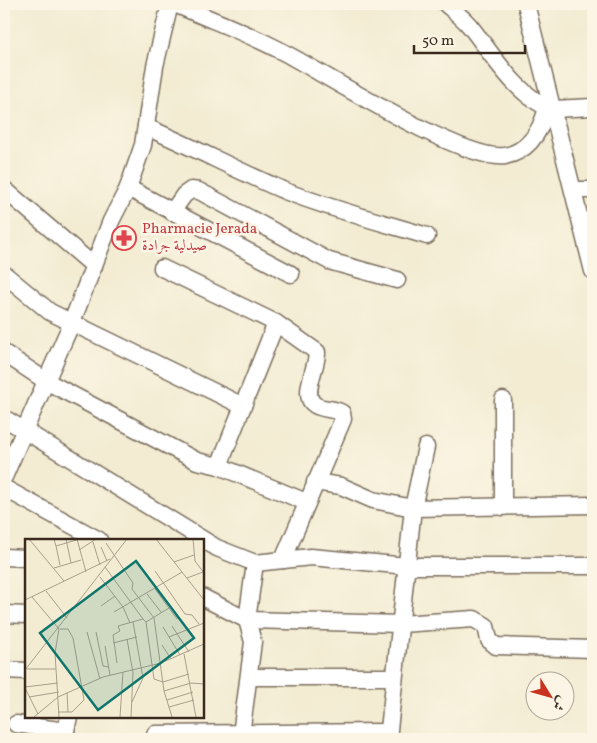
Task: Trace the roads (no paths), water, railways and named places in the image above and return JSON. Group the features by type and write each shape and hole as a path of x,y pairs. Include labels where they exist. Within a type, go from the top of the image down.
{"street":[{"path":"4,477 72,322 111,221 128,188 143,145 155,66 170,4"},
{"path":"175,4 281,50 449,142 493,156 516,152 531,142 550,108"},
{"path":"446,4 467,23 504,72 522,90 550,108 593,107"},
{"path":"526,4 550,108 593,271"},
{"path":"146,127 202,150 284,190 321,204 427,236"},
{"path":"128,188 291,274"},
{"path":"4,189 94,266"},
{"path":"172,212 184,195 191,190 199,191 329,261 397,280"},
{"path":"573,190 593,190"},
{"path":"162,268 276,323 317,352 309,393 310,400 316,406 342,413 342,419 283,560"},
{"path":"4,274 50,312 243,406"},
{"path":"219,466 276,323"},
{"path":"4,353 46,381 191,458 219,466 306,502"},
{"path":"503,400 503,508"},
{"path":"4,418 202,539"},
{"path":"156,734 388,736 413,508 426,446"},
{"path":"315,482 341,486 374,500 413,508 593,505"},
{"path":"4,488 97,539"},
{"path":"204,540 217,548 256,563 311,558 407,566 593,566"},
{"path":"4,557 25,558"},
{"path":"241,735 253,642 247,620 256,563"},
{"path":"204,598 247,620 401,624 474,619 486,626 489,640 496,646 593,649"},
{"path":"4,614 25,616"},
{"path":"4,670 25,671"},
{"path":"249,677 394,677"},
{"path":"16,724 66,729"}],"place":[{"name":"Pharmacie Jerada صيدلية جرادة","path":"124,238"}]}
